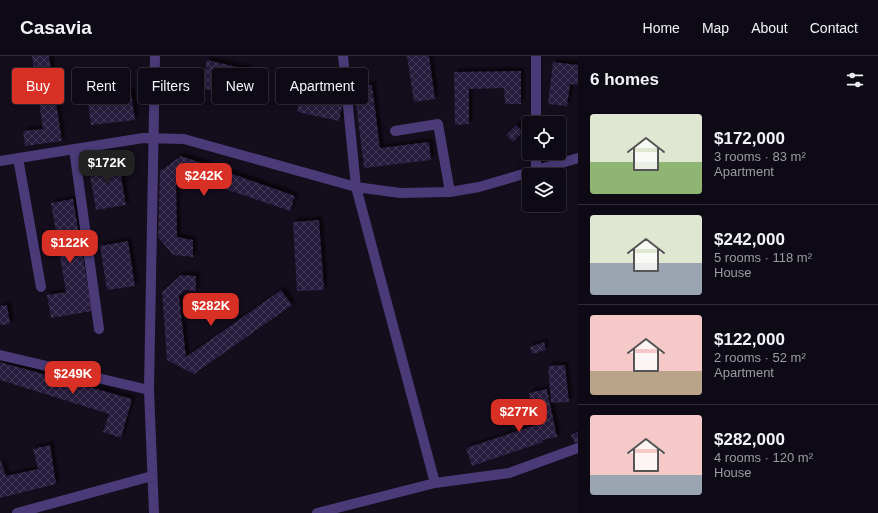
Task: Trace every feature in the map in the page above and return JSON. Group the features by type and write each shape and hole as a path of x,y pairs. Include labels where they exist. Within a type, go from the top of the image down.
{"street":[{"path":"154,513 149,390 152,138 155,56"},
{"path":"343,56 356,187 435,483"},
{"path":"536,56 536,116"},
{"path":"395,130 438,124 450,192"},
{"path":"0,161 143,138 152,138 184,139 356,187 400,193 450,192 479,187 522,175"},
{"path":"74,149 99,329"},
{"path":"18,158 41,287"},
{"path":"546,168 578,158"},
{"path":"0,355 149,390"},
{"path":"318,513 435,483 509,474 578,448"},
{"path":"17,513 152,476"}],"building":[{"path":"32,56 49,56 51,68 34,68"},
{"path":"407,56 429,56 435,99 414,102"},
{"path":"207,60 241,68 212,68 212,91 204,89 204,74"},
{"path":"553,62 578,65 578,85 570,84 567,106 548,104"},
{"path":"521,71 521,104 505,104 504,88 469,89 469,124 455,125 454,72"},
{"path":"368,85 372,85 380,148 429,142 431,160 364,168 356,104 368,104"},
{"path":"130,92 135,120 91,125 88,104 130,104"},
{"path":"39,104 56,104 62,141 25,146 23,131 43,129"},
{"path":"299,104 343,104 339,121 297,112"},
{"path":"516,125 522,131 522,133 513,142 506,135"},
{"path":"181,156 295,196 290,211 187,176 176,182 177,237 193,240 193,257 173,255 158,237 160,171"},
{"path":"118,159 126,205 96,210 88,164"},
{"path":"73,199 92,311 51,318 47,295 66,292 51,203"},
{"path":"319,220 324,290 297,291 293,222"},
{"path":"128,241 135,286 107,290 100,246"},
{"path":"181,275 196,276 196,291 185,290 179,296 186,357 281,290 292,305 194,374 167,360 162,292"},
{"path":"7,305 10,324 0,325 0,306"},
{"path":"544,342 546,350 532,354 530,347"},
{"path":"0,362 132,399 121,438 103,432 109,414 0,380"},
{"path":"565,365 569,402 551,403 548,366"},
{"path":"547,389 557,437 542,440 543,442 472,466 466,448 536,425 529,393"},
{"path":"578,432 578,450 571,435"},
{"path":"50,445 56,484 0,498 0,459 6,476 38,469 33,449"}]}
